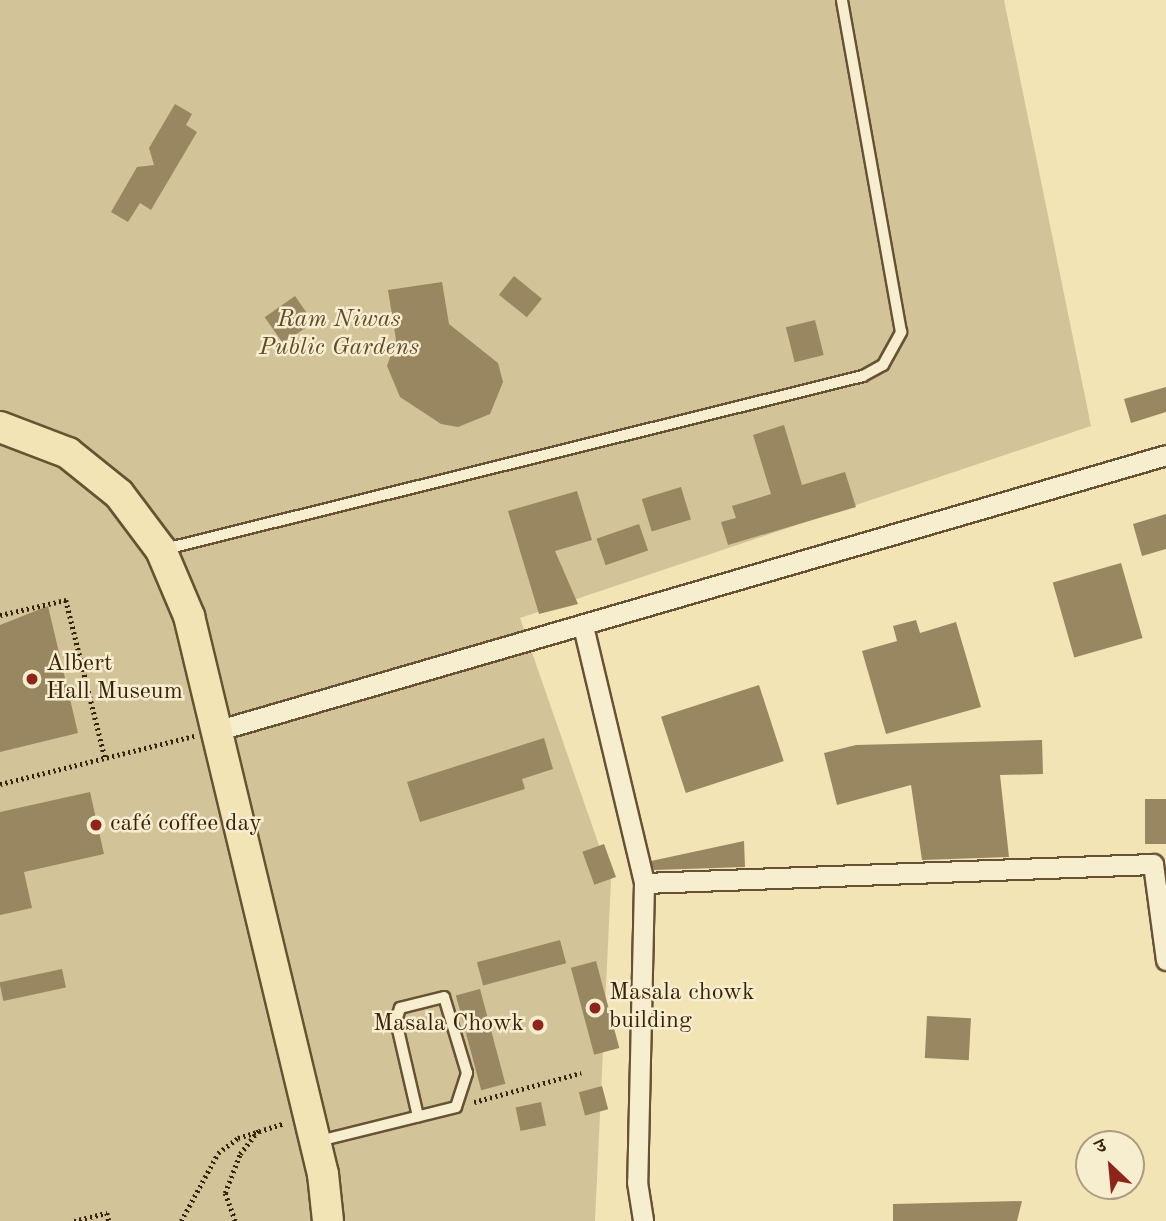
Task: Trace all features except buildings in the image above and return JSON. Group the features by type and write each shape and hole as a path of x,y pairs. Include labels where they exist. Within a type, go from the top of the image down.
{"main road":[{"path":"0,427 68,453 119,494 161,550 189,616 219,730 312,1129 328,1221"}],"street":[{"path":"219,730 1166,455"},
{"path":"583,626 644,883 637,1182 643,1221"},
{"path":"644,883 1160,861 1166,960"}],"lane":[{"path":"161,550 863,376 883,365 901,332 842,0"},
{"path":"312,1129 418,1116 456,1107 467,1073 444,997 400,1008 396,1021 418,1116"}],"path":[{"path":"0,615 66,600 105,758"},
{"path":"0,784 219,730"},
{"path":"456,1107 581,1073"},
{"path":"235,1221 225,1193 240,1154 259,1129"},
{"path":"181,1221 205,1168 238,1138 259,1129 312,1129"},
{"path":"74,1221 107,1213 109,1221"}],"green space":[{"name":"Ram Niwas Public Gardens","path":"0,0 1004,0 1091,426 520,618 611,880 595,1221 0,1221"}],"place":[{"name":"Albert Hall Museum","path":"32,679"},
{"name":"café coffee day","path":"96,825"},
{"name":"Masala chowk building","path":"595,1008"},
{"name":"Masala Chowk","path":"538,1025"}]}
